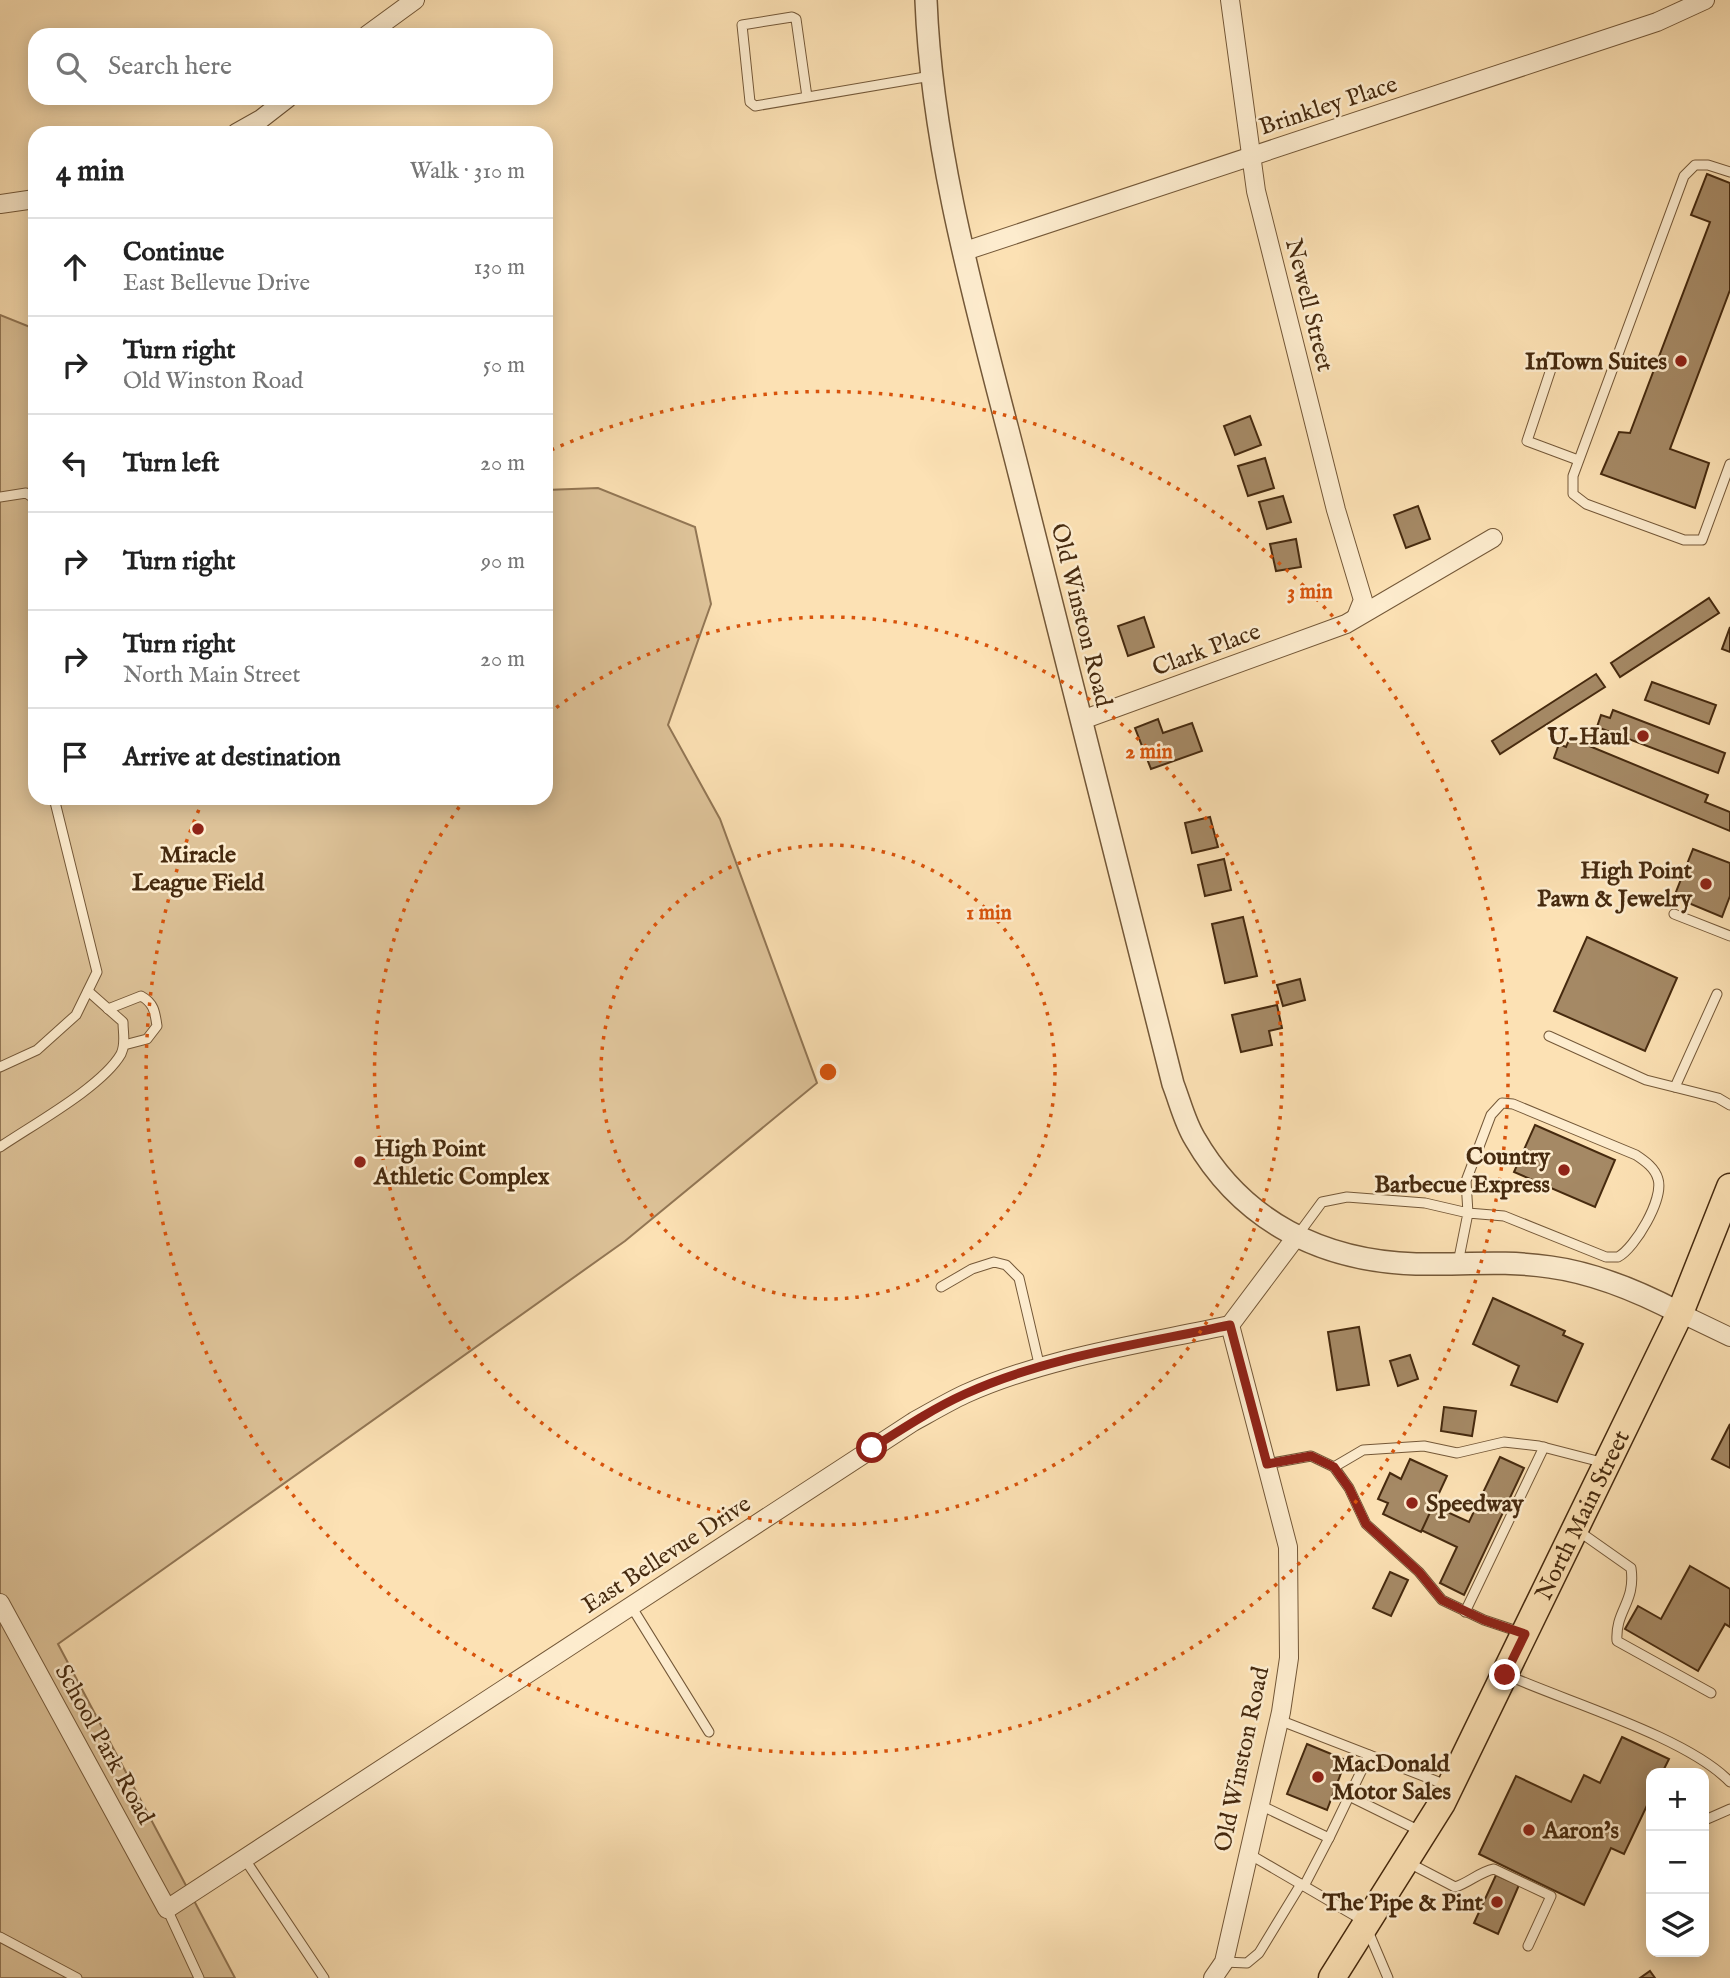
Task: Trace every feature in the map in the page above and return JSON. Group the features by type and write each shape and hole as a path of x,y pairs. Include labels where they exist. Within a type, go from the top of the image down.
{"main road":[{"name":"North Main Street","path":"1332,1978 1407,1862 1450,1786 1680,1313 1730,1187"}],"street":[{"path":"377,28 415,0"},
{"name":"Old Winston Road","path":"926,0 933,75 947,167 965,251 1173,1084 1193,1136 1218,1174 1252,1207 1296,1237 1343,1256 1416,1264 1550,1267 1647,1296 1680,1313"},
{"name":"Newell Street","path":"1230,0 1256,191 1336,510 1363,600 1357,615"},
{"name":"Brinkley Place","path":"965,251 1657,22 1705,0"},
{"path":"248,126 279,105"},
{"path":"0,204 28,200"},
{"name":"Clark Place","path":"1082,720 1346,624 1357,615 1493,538"},
{"path":"1230,1325 1296,1237"},
{"path":"1680,1313 1730,1337"},
{"name":"Old Winston Road","path":"1213,1978 1224,1962 1279,1720 1289,1658 1288,1547 1230,1325"},
{"name":"East Bellevue Drive","path":"167,1909 913,1422 965,1394 1040,1368 1230,1325"},
{"name":"School Park Road","path":"0,1603 167,1909"}],"lane":[{"path":"807,97 796,19 792,17 741,26 750,102 755,106 807,97 933,75"},
{"path":"1730,172 1708,165 1695,165 1684,176 1578,460 1573,476 1573,494 1586,504 1684,540 1702,540 1730,464"},
{"path":"1554,360 1527,440 1578,460"},
{"path":"0,498 28,494"},
{"path":"0,1067 37,1050 76,1015 97,972 56,805"},
{"path":"1674,914 1730,936"},
{"path":"0,1147 103,1077 121,1055 124,1045 123,1022 88,991"},
{"path":"1675,1087 1717,994"},
{"path":"108,1009 141,996 149,1001 155,1011 157,1026 147,1039 124,1045"},
{"path":"1549,1036 1646,1080 1718,1098 1730,1105"},
{"path":"1296,1237 1314,1210 1334,1197 1425,1203 1468,1213 1504,1216 1606,1256 1618,1257 1638,1239 1660,1187 1653,1170 1636,1155 1513,1104 1502,1103 1491,1115 1466,1181 1468,1213 1458,1263"},
{"path":"941,1287 994,1262 1006,1265 1019,1278 1040,1368"},
{"path":"1334,1467 1363,1450 1424,1446 1457,1453 1504,1442 1544,1447 1607,1464"},
{"path":"1465,1612 1544,1447"},
{"path":"1267,1464 1311,1456 1334,1467 1349,1488 1366,1524 1419,1572 1442,1600 1465,1612 1525,1634"},
{"path":"1576,1529 1631,1568 1634,1588 1616,1626 1617,1642 1711,1693"},
{"path":"631,1606 709,1732"},
{"path":"1505,1675 1633,1726 1715,1766 1730,1782"},
{"path":"1279,1720 1450,1786"},
{"path":"1224,1962 1247,1962 1259,1953 1303,1885 1369,1755"},
{"path":"1349,1796 1424,1833"},
{"path":"1260,1805 1328,1838"},
{"path":"1709,1818 1730,1809"},
{"path":"1249,1854 1367,1925 1388,1978"},
{"path":"244,1858 324,1978"},
{"path":"1407,1862 1455,1887 1464,1885 1483,1871 1494,1869 1551,1896 1528,1946"},
{"path":"167,1909 199,1978"},
{"path":"0,1937 77,1978"}],"shaded area":[{"name":"High Point Athletic Complex","path":"0,315 28,326 28,805 553,805 553,490 598,488 695,527 711,604 668,725 720,819 817,1083 625,1241 58,1644 235,1978 0,1978"}],"building":[{"name":"InTown Suites","path":"1707,174 1730,183 1730,290 1670,449 1709,463 1695,508 1601,474 1619,432 1630,433 1710,222 1691,215"},
{"path":"1250,416 1261,445 1235,455 1224,426"},
{"path":"1265,458 1274,488 1248,496 1238,466"},
{"path":"1283,496 1291,522 1267,529 1259,502"},
{"path":"1418,506 1430,539 1406,548 1394,515"},
{"path":"1296,539 1301,567 1276,571 1270,544"},
{"path":"1709,598 1719,613 1620,677 1611,663"},
{"path":"1144,617 1154,647 1128,656 1118,626"},
{"path":"1730,627 1730,652 1722,649"},
{"path":"1596,674 1605,687 1500,754 1492,741"},
{"path":"1652,682 1716,705 1709,724 1645,700"},
{"path":"1613,710 1725,753 1718,773 1597,727 1601,715 1610,718"},
{"path":"1158,719 1163,733 1192,723 1202,751 1151,769 1135,728"},
{"path":"1570,738 1708,795 1705,802 1730,812 1730,831 1554,758 1559,744 1566,747"},
{"path":"1210,817 1218,847 1192,853 1185,823"},
{"path":"1693,849 1730,863 1730,896 1722,917 1674,897"},
{"path":"1224,859 1231,890 1205,896 1198,865"},
{"path":"1243,917 1257,976 1225,983 1212,924"},
{"path":"1587,937 1677,978 1645,1051 1554,1011"},
{"path":"1300,979 1305,1000 1283,1006 1277,985"},
{"path":"1277,1005 1282,1028 1269,1031 1272,1045 1241,1052 1232,1015"},
{"path":"1535,1125 1615,1160 1595,1207 1514,1172"},
{"path":"1493,1298 1565,1331 1563,1335 1583,1344 1557,1402 1511,1385 1519,1366 1473,1344"},
{"path":"1359,1327 1369,1385 1337,1390 1328,1332"},
{"path":"1410,1355 1418,1379 1398,1386 1390,1361"},
{"path":"1444,1407 1476,1411 1472,1436 1441,1431"},
{"path":"1730,1424 1730,1468 1712,1459"},
{"path":"1500,1457 1524,1468 1464,1595 1440,1583 1457,1547 1421,1530 1432,1505 1469,1522"},
{"path":"1410,1459 1447,1476 1421,1532 1383,1514 1388,1503 1378,1499 1390,1473 1401,1479"},
{"path":"1690,1566 1730,1589 1730,1627 1725,1624 1698,1671 1625,1629 1638,1606 1661,1619"},
{"path":"1390,1572 1408,1580 1391,1616 1373,1608"},
{"path":"1622,1737 1669,1759 1664,1768 1646,1768 1646,1808 1624,1854 1611,1848 1584,1905 1479,1854 1516,1776 1571,1802 1584,1775 1600,1783"},
{"path":"1307,1744 1346,1760 1327,1810 1287,1794"},
{"path":"1496,1875 1519,1885 1498,1934 1474,1923"},
{"path":"1650,1971 1655,1978 1640,1978"}],"place":[{"name":"InTown Suites","path":"1681,361"},
{"name":"U-Haul","path":"1643,736"},
{"name":"Miracle League Field","path":"198,829"},
{"name":"High Point Pawn & Jewelry","path":"1706,884"},
{"name":"High Point Athletic Complex","path":"360,1162"},
{"name":"Country Barbecue Express","path":"1564,1170"},
{"name":"Speedway","path":"1412,1503"},
{"name":"MacDonald Motor Sales","path":"1318,1777"},
{"name":"Aaron's","path":"1529,1830"},
{"name":"The Pipe & Pint","path":"1497,1902"}],"route":[{"path":"872,1448 965,1394 1013,1376 1077,1357 1230,1325 1267,1464 1311,1456 1334,1467 1349,1488 1366,1524 1419,1572 1442,1600 1484,1620 1525,1634 1505,1675"}]}
